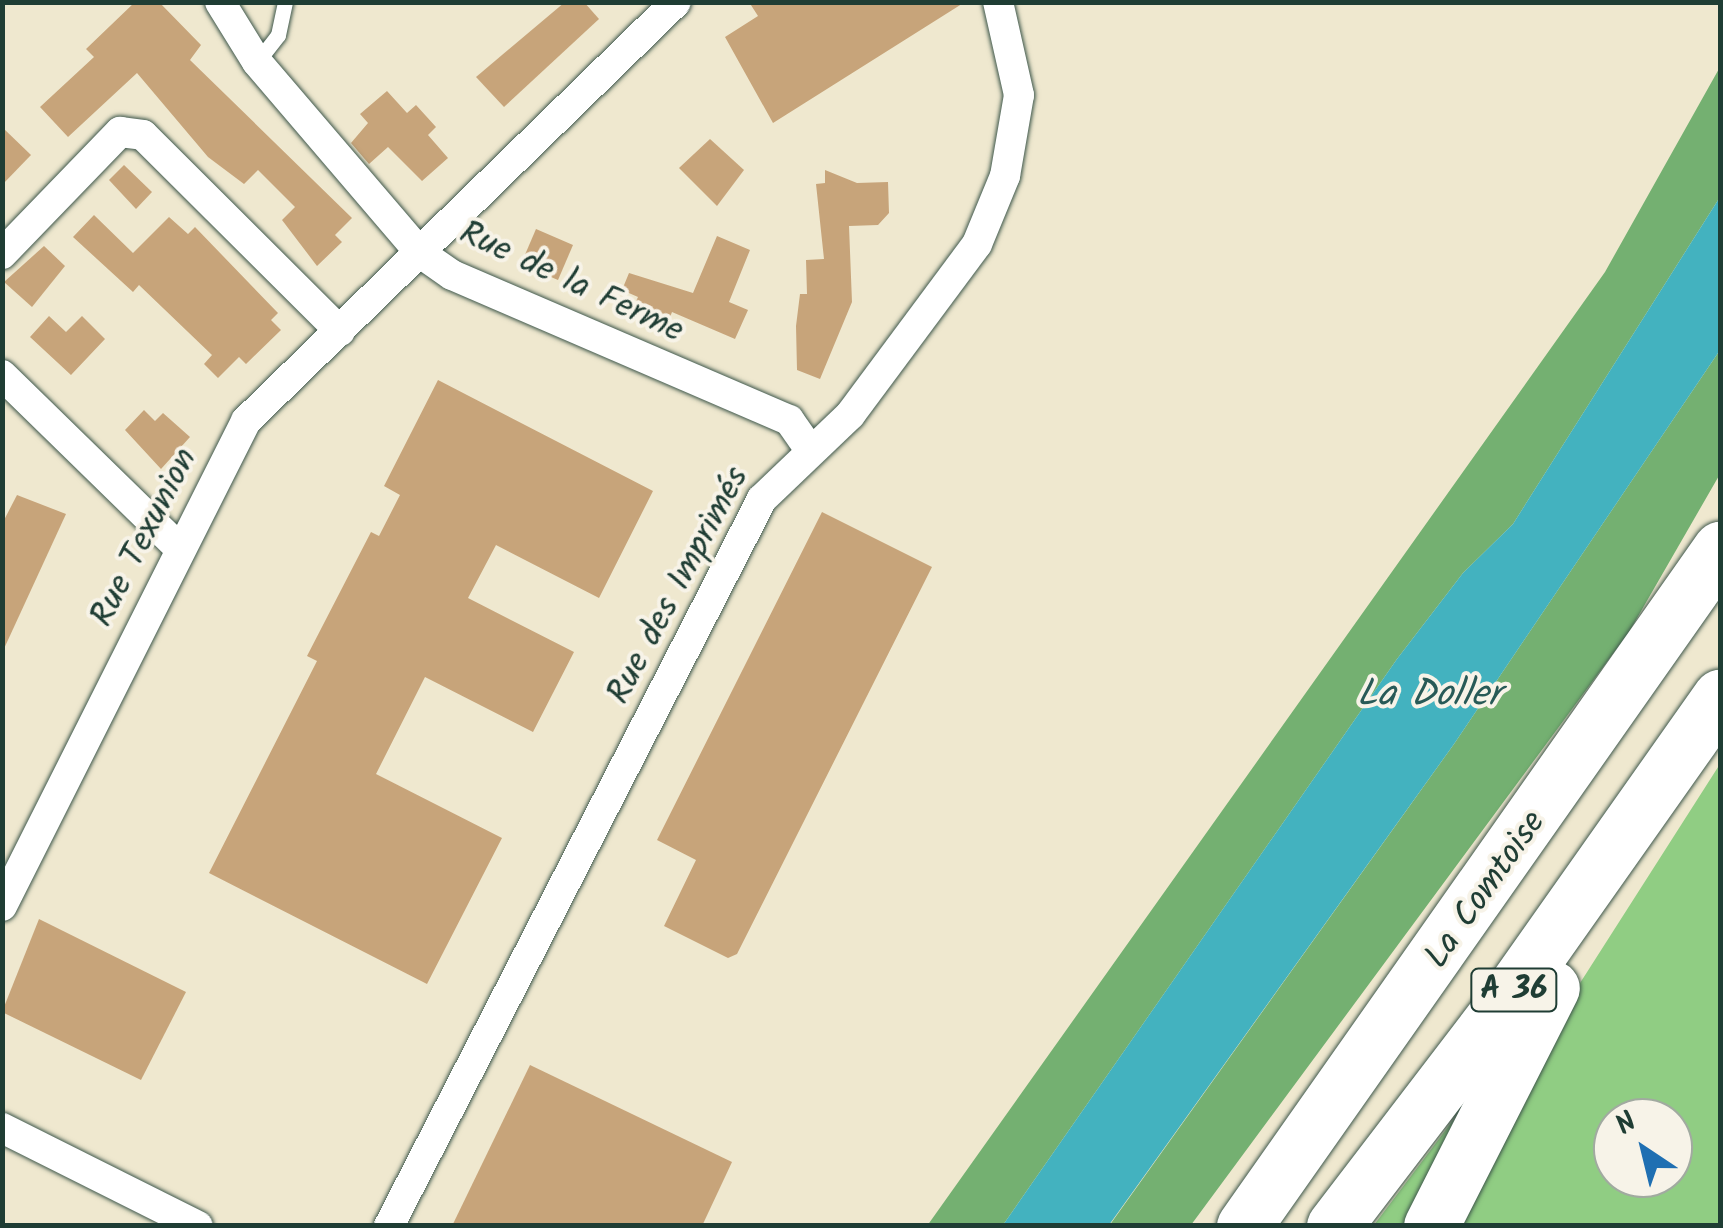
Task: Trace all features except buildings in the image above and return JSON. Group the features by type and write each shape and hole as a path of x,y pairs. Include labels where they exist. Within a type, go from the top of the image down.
{"highway":[{"name":"La Comtoise","path":"1244,1226 1720,548"},
{"name":"A 36","path":"1334,1226 1494,1017 1720,697"},
{"path":"1431,1226 1525,1035 1630,867 1686,749"}],"street":[{"name":"Rue de la Ferme","path":"220,2 257,62 420,252 452,276 789,420 810,450"},
{"name":"Rue Texunion","path":"2,906 246,420 676,2"},
{"name":"Rue des Imprimés","path":"389,1226 762,499 850,415 977,244 1004,176 1019,94 998,2"},
{"path":"2,254 120,132 143,135 340,331"},
{"path":"2,375 180,550"},
{"path":"2,1128 198,1226"}],"lane":[{"path":"257,62 278,36 285,2"}],"green space":[{"path":"1720,67 1720,197 1513,524 1463,573 1397,659 1003,1225 927,1226 1605,272"},
{"path":"1720,350 1720,474 1629,632 1191,1225 1109,1226 1454,744"},
{"path":"1720,764 1720,1225 1451,1226 1543,1041"},
{"path":"1454,1119 1413,1225 1374,1225"}],"water":[{"name":"La Doller","path":"1720,197 1720,350 1454,744 1109,1225 1003,1225 1397,659 1463,573 1513,524"}]}
